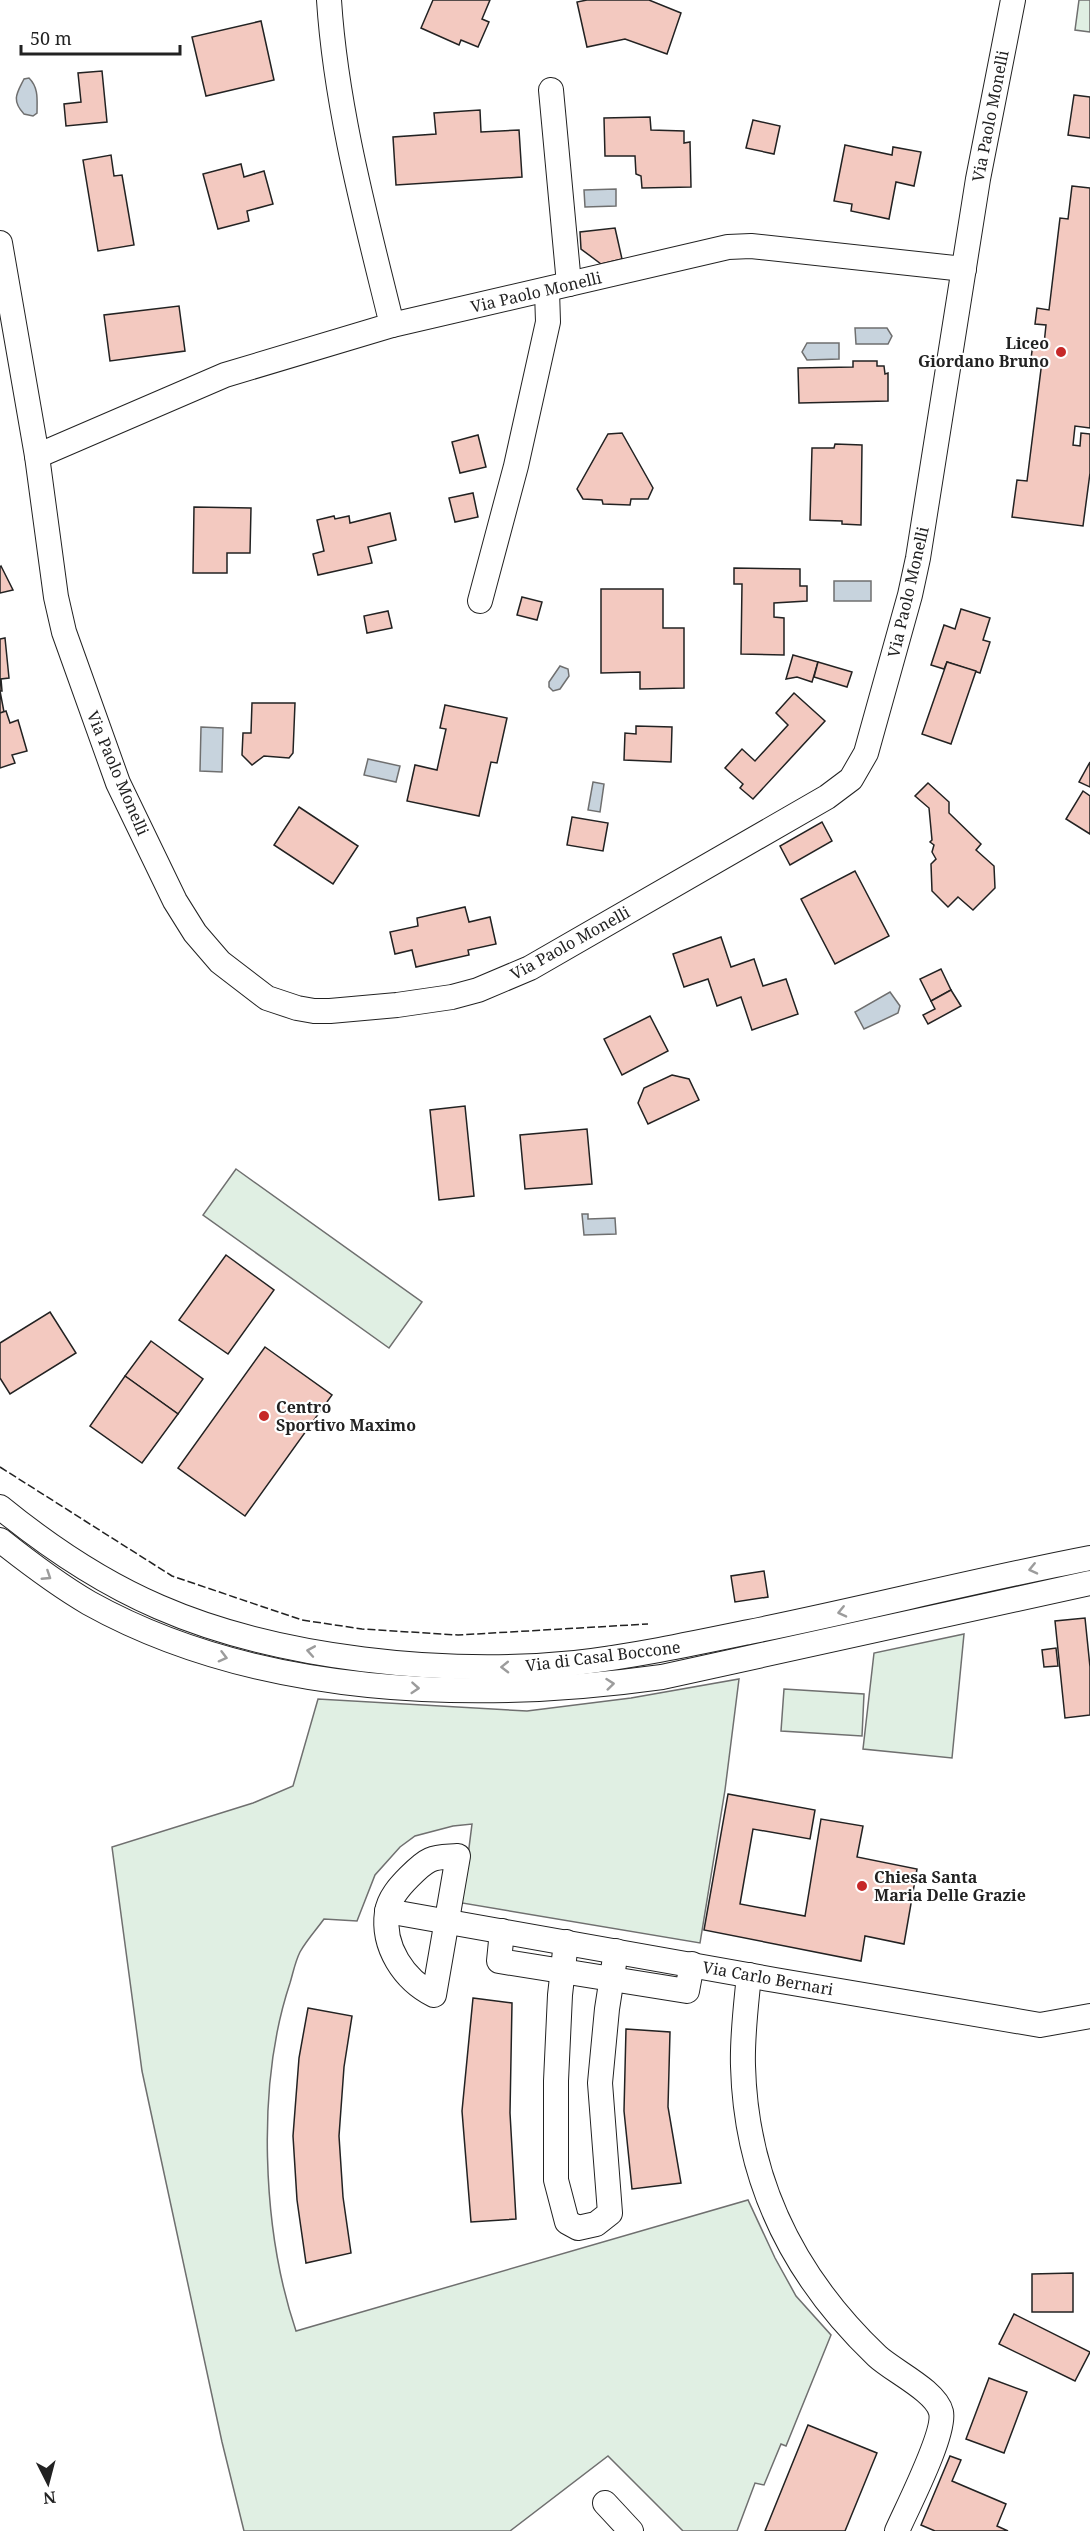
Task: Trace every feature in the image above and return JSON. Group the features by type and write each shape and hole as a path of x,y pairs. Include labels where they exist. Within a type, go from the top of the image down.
{"street":[{"path":"329,0 331,34 351,150 392,325"},
{"name":"Via Paolo Monelli","path":"0,243 38,456 55,587 64,633 118,783 180,910 207,950 234,973 267,998 297,1008 330,1011 397,1005 478,990 530,968 827,797 843,786 858,769 866,753 879,712 916,568 986,133 1012,0"},
{"path":"480,601 516,466 558,287 551,90"},
{"name":"Via Paolo Monelli","path":"38,456 225,375 392,325 728,247 751,246 964,269"},
{"name":"Via di Casal Boccone","path":"0,1507 54,1548 93,1573 159,1607 212,1627 292,1648 329,1654 461,1666 529,1666 627,1656 789,1624 1090,1558"},
{"name":"Via di Casal Boccone","path":"0,1540 37,1570 89,1602 132,1623 200,1650 308,1676 379,1685 447,1690 536,1689 662,1677 1090,1583"},
{"path":"458,1856 434,1995 421,1988 403,1971 390,1942 387,1911 394,1894 421,1866 429,1860 458,1856"},
{"name":"Via Carlo Bernari","path":"387,1911 1040,2025 1090,2016"},
{"path":"502,1931 499,1961 687,1991 692,1964"},
{"path":"566,1942 562,1971 556,2081 556,2180 567,2222 578,2228 596,2224 610,2213 600,2083 616,1951"},
{"path":"749,1975 743,2042 747,2115 751,2144 776,2218 801,2264 835,2312 878,2357 935,2401 942,2416 939,2434 897,2531"},
{"path":"605,2503 631,2531"}],"green space":[{"path":"1079,0 1090,0 1090,32 1075,30"},
{"path":"236,1169 422,1302 389,1348 203,1215"},
{"path":"964,1634 952,1758 863,1749 874,1653"},
{"path":"739,1679 725,1790 700,1943 462,1903 472,1824 453,1826 415,1836 400,1847 375,1875 357,1921 324,1919 298,1956 279,2023 272,2066 268,2111 268,2157 270,2203 276,2248 296,2331 748,2200 796,2296 831,2335 786,2446 781,2444 764,2485 755,2483 737,2531 683,2531 608,2456 510,2531 244,2531 222,2442 142,2071 112,1847 253,1803 293,1786 318,1699 527,1711 631,1698"},
{"path":"784,1689 864,1694 862,1736 781,1731"}],"shaded area":[{"path":"29,78 37,94 37,113 33,116 24,114 16,100 24,79"},
{"path":"616,189 616,206 585,207 584,190"},
{"path":"855,328 887,328 892,336 888,344 856,344"},
{"path":"807,343 839,343 839,359 807,360 802,352"},
{"path":"834,581 871,581 871,601 834,601"},
{"path":"560,666 568,669 569,676 560,689 553,691 549,687 549,682"},
{"path":"201,727 223,728 222,772 200,771"},
{"path":"368,759 400,766 396,782 364,775"},
{"path":"593,782 604,784 600,812 588,810"},
{"path":"890,992 900,1006 898,1013 864,1029 855,1012"},
{"path":"582,1214 588,1214 588,1219 615,1218 616,1234 584,1235"}],"building":[{"path":"433,0 490,0 482,19 489,22 478,47 461,40 459,45 421,28"},
{"path":"649,0 681,13 667,54 625,39 587,47 577,2"},
{"path":"261,21 274,80 206,96 192,37"},
{"path":"102,71 107,122 66,126 64,104 81,102 78,73"},
{"path":"1074,95 1090,97 1090,138 1068,135"},
{"path":"480,110 481,132 519,130 522,177 396,185 393,137 436,134 434,113"},
{"path":"650,117 651,130 684,131 684,143 690,142 691,187 642,188 641,176 636,174 635,156 605,156 604,118"},
{"path":"753,120 780,126 774,154 746,148"},
{"path":"845,145 892,155 893,147 921,152 914,186 896,182 889,219 851,211 852,204 834,201"},
{"path":"111,155 114,176 122,175 134,245 98,251 83,160"},
{"path":"241,164 244,177 264,171 273,204 247,211 249,221 218,229 203,174"},
{"name":"Liceo Giordano Bruno","path":"1072,186 1090,188 1090,428 1075,426 1073,445 1080,446 1081,433 1090,434 1090,473 1083,526 1012,517 1017,480 1027,481 1042,361 1031,359 1033,343 1044,344 1046,325 1035,324 1037,308 1049,310 1060,218 1068,219"},
{"path":"615,228 622,259 601,264 581,249 580,232"},
{"path":"179,306 185,351 110,361 104,315"},
{"path":"853,361 877,361 877,366 884,366 885,374 888,373 888,401 799,403 798,368 853,367"},
{"path":"622,433 653,488 648,499 631,499 630,505 603,504 602,500 583,499 577,489 608,434"},
{"path":"478,435 486,467 460,473 452,442"},
{"path":"835,444 862,445 861,525 842,524 842,521 810,520 812,448 834,448"},
{"path":"473,493 478,517 455,522 449,498"},
{"path":"194,507 251,508 250,553 227,553 227,573 193,573"},
{"path":"390,513 396,540 368,547 372,563 318,575 313,554 324,551 317,520 334,516 335,519 349,516 350,523"},
{"path":"0,567 13,590 0,593"},
{"path":"734,568 800,569 800,586 807,586 807,601 774,603 774,617 784,618 784,655 741,654 742,584 734,584"},
{"path":"601,589 663,589 663,628 684,628 684,688 640,689 640,672 601,673"},
{"path":"522,597 542,602 537,620 517,615"},
{"path":"961,609 990,618 983,640 990,642 980,673 947,662 944,669 931,665 944,625 955,629"},
{"path":"388,611 392,628 367,633 364,616"},
{"path":"5,638 9,678 1,679 2,691 0,691 0,639"},
{"path":"793,655 818,662 812,682 797,677 786,679"},
{"path":"818,662 852,672 847,687 814,677"},
{"path":"947,662 976,671 951,744 922,734"},
{"path":"0,691 4,712 0,713"},
{"path":"794,693 825,721 753,799 740,788 743,784 725,768 742,749 755,761 788,725 776,713"},
{"path":"252,703 295,703 293,753 289,758 264,756 252,765 242,755 243,733 251,733"},
{"path":"445,705 507,718 497,763 491,762 479,816 407,801 415,765 437,770 446,729 440,728"},
{"path":"6,711 10,723 18,720 27,751 12,755 15,763 0,768 0,713"},
{"path":"636,726 672,727 671,762 624,760 625,733 636,734"},
{"path":"1090,762 1090,787 1079,782"},
{"path":"928,783 949,802 949,813 981,844 976,850 994,866 995,888 973,910 958,897 948,907 932,891 931,864 936,859 932,852 934,845 930,842 932,840 929,808 915,796"},
{"path":"1083,791 1090,796 1090,834 1066,819"},
{"path":"299,807 358,846 333,884 274,845"},
{"path":"572,817 608,823 603,851 567,845"},
{"path":"822,822 832,841 790,865 780,846"},
{"path":"855,871 889,936 835,964 801,899"},
{"path":"465,907 469,922 490,917 496,944 468,950 469,955 416,967 412,950 395,954 390,932 418,926 417,918"},
{"path":"721,937 731,967 754,959 763,986 786,979 798,1014 752,1030 741,997 717,1006 708,979 684,987 673,954"},
{"path":"941,969 951,990 931,1001 920,979"},
{"path":"951,990 961,1006 928,1024 923,1015 935,1009 931,1001"},
{"path":"650,1016 668,1051 622,1075 604,1039"},
{"path":"672,1075 689,1079 699,1100 648,1124 638,1103 644,1088"},
{"path":"465,1106 474,1196 439,1200 430,1110"},
{"path":"587,1129 592,1184 525,1189 520,1135"},
{"path":"226,1255 274,1290 228,1354 179,1320"},
{"path":"50,1312 76,1353 10,1394 0,1378 0,1343"},
{"path":"151,1341 203,1379 178,1414 125,1376"},
{"path":"265,1347 332,1395 245,1516 178,1468"},
{"path":"125,1376 178,1414 142,1463 90,1426"},
{"path":"764,1571 768,1597 735,1602 731,1576"},
{"path":"1085,1618 1090,1667 1090,1715 1065,1718 1055,1621"},
{"path":"1056,1648 1058,1666 1044,1667 1042,1650"},
{"name":"Chiesa Santa Maria Delle Grazie","path":"728,1794 815,1810 810,1839 753,1829 740,1904 805,1916 821,1819 863,1826 857,1857 917,1869 904,1944 865,1936 861,1961 704,1930"},
{"path":"473,1998 512,2003 510,2113 516,2219 471,2222 462,2111"},
{"path":"308,2008 352,2016 344,2067 339,2136 343,2197 351,2253 306,2263 297,2200 293,2136 299,2058"},
{"path":"626,2029 670,2032 668,2107 681,2183 632,2189 624,2111"},
{"path":"1073,2273 1073,2312 1032,2312 1032,2274"},
{"path":"1014,2314 1090,2352 1075,2381 999,2344"},
{"path":"989,2378 1027,2392 1004,2453 966,2439"},
{"path":"808,2425 877,2453 845,2531 765,2531"},
{"path":"950,2456 961,2460 952,2481 1006,2504 997,2526 1008,2531 935,2531 921,2525"}],"fence":[{"path":"0,1467 172,1576 302,1620 362,1629 458,1635 648,1624"}],"place":[{"name":"Liceo Giordano Bruno","path":"1061,352"},
{"name":"Centro Sportivo Maximo","path":"264,1416"},
{"name":"Chiesa Santa Maria Delle Grazie","path":"862,1886"}]}
